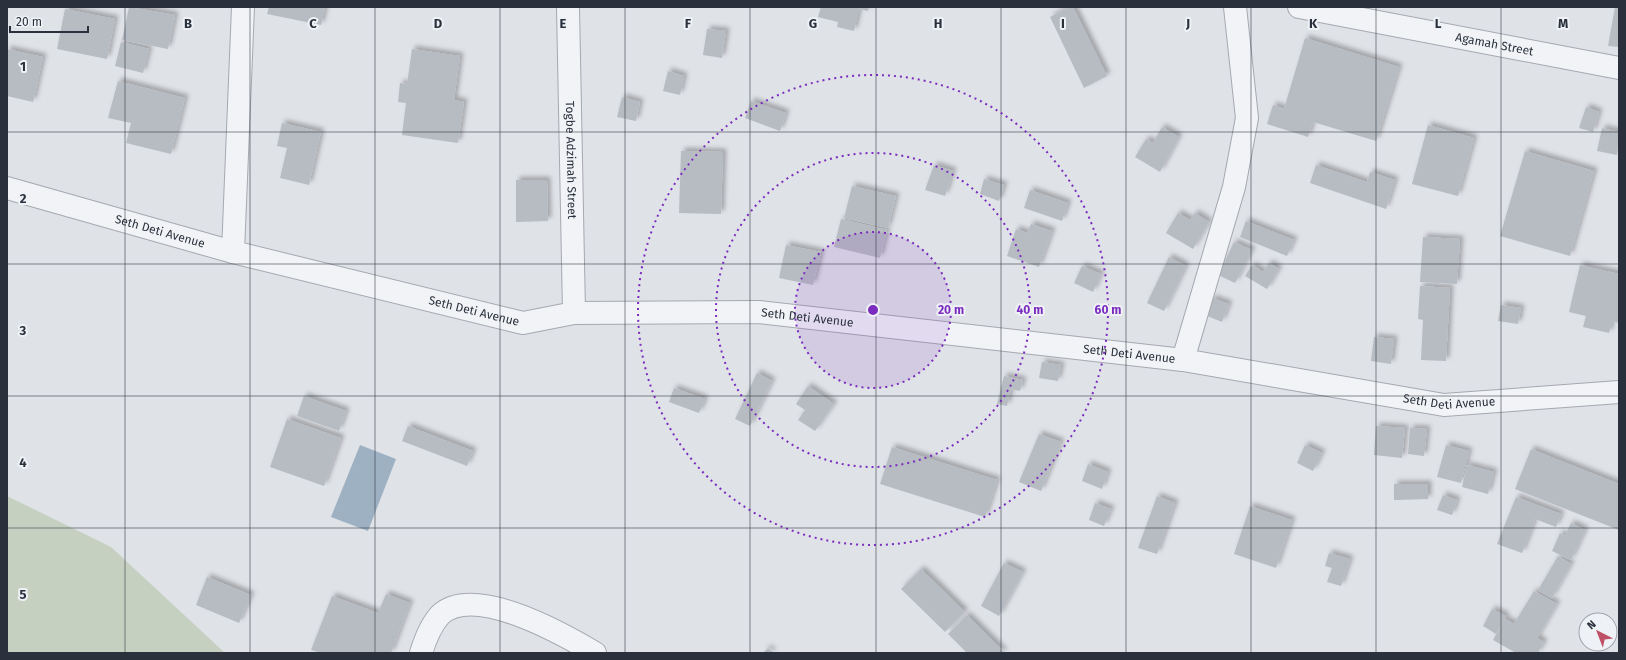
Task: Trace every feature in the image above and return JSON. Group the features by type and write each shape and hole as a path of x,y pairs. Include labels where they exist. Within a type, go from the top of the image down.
{"street":[{"path":"232,252 243,7"},
{"name":"Togbe Adzimah Street","path":"568,7 574,313"},
{"path":"1183,360 1234,187 1247,118 1235,7"},
{"name":"Agamah Street","path":"1299,7 1619,68"},
{"name":"Seth Deti Avenue","path":"7,188 232,252 523,323 574,313 759,312 1183,360 1444,405 1619,392"},
{"path":"421,653 430,629 441,615 461,606 479,605 515,613 595,653"}],"green space":[{"path":"7,496 111,547 225,653 7,653"}],"water":[{"path":"360,445 396,459 368,531 331,517"}],"building":[{"path":"129,7 175,15 168,49 122,40"},
{"path":"269,7 325,7 321,25 267,14"},
{"path":"821,7 869,7 868,11 859,9 854,31 837,27 838,22 818,17"},
{"path":"1069,7 1073,7 1107,76 1084,88 1050,17"},
{"path":"1615,7 1619,7 1619,47 1608,46"},
{"path":"65,9 115,19 107,59 57,49"},
{"path":"707,29 726,31 722,58 703,55"},
{"path":"1305,38 1399,67 1376,141 1313,122 1308,137 1267,124 1273,105 1284,109"},
{"path":"121,42 149,49 143,73 115,66"},
{"path":"7,49 43,57 33,102 7,96"},
{"path":"412,49 460,56 454,100 464,102 458,143 402,135 406,103 398,102 400,83 407,84"},
{"path":"668,71 684,76 680,95 663,91"},
{"path":"118,81 185,98 171,154 126,143 131,123 108,118"},
{"path":"622,97 640,102 636,121 617,117"},
{"path":"751,101 786,113 780,131 745,118"},
{"path":"1586,107 1599,112 1593,132 1579,128"},
{"path":"282,123 321,132 309,185 280,178 287,148 277,146"},
{"path":"1428,125 1474,138 1458,196 1412,184"},
{"path":"1162,127 1179,137 1160,172 1135,157 1146,139 1153,143"},
{"path":"1602,128 1619,132 1617,155 1597,151"},
{"path":"681,151 723,152 721,214 679,213"},
{"path":"1525,151 1594,171 1570,256 1500,236"},
{"path":"934,165 953,171 945,196 925,190"},
{"path":"1316,165 1367,182 1370,172 1395,180 1386,209 1310,183"},
{"path":"984,179 1004,185 999,201 980,194"},
{"path":"516,180 547,180 548,221 516,222"},
{"path":"852,186 896,196 888,228 844,218"},
{"path":"1030,190 1068,203 1062,221 1024,208"},
{"path":"1178,213 1190,220 1195,213 1209,222 1193,249 1166,233"},
{"path":"841,219 887,230 880,258 834,247"},
{"path":"1246,221 1294,240 1287,256 1240,237"},
{"path":"1031,224 1052,231 1039,267 1007,256 1016,229 1027,233"},
{"path":"1423,237 1460,239 1457,284 1420,282"},
{"path":"1234,242 1252,250 1235,283 1218,275"},
{"path":"786,245 821,252 813,285 779,278"},
{"path":"1169,257 1186,266 1164,311 1147,303"},
{"path":"1269,263 1279,269 1267,289 1245,276 1252,265 1263,272"},
{"path":"1580,265 1619,274 1619,323 1612,321 1609,333 1583,327 1586,316 1569,312"},
{"path":"1082,266 1101,274 1093,292 1074,283"},
{"path":"1420,286 1450,288 1446,361 1421,360 1423,320 1418,319"},
{"path":"1212,298 1229,304 1222,322 1205,315"},
{"path":"1501,305 1521,308 1518,324 1498,321"},
{"path":"1374,337 1394,339 1391,364 1371,361"},
{"path":"1042,362 1061,365 1058,381 1039,378"},
{"path":"757,373 772,381 750,426 735,419"},
{"path":"1004,376 1023,380 1020,391 1011,389 1007,406 997,404"},
{"path":"808,386 834,404 815,431 798,420 805,410 796,404"},
{"path":"674,388 705,399 699,413 669,402"},
{"path":"304,396 346,411 339,431 297,416"},
{"path":"287,419 341,438 324,486 270,467"},
{"path":"408,426 473,451 467,466 402,441"},
{"path":"1376,426 1405,428 1402,458 1374,455"},
{"path":"1410,428 1427,429 1424,456 1408,454"},
{"path":"1039,434 1061,442 1041,491 1019,482"},
{"path":"1305,445 1322,453 1313,471 1297,463"},
{"path":"1446,445 1469,451 1461,483 1437,477"},
{"path":"892,447 997,480 985,517 880,484"},
{"path":"1531,449 1619,484 1619,530 1515,489"},
{"path":"1088,464 1108,472 1102,489 1082,481"},
{"path":"1467,465 1494,472 1488,494 1462,487"},
{"path":"1394,484 1428,484 1428,499 1394,500"},
{"path":"1443,495 1457,500 1452,515 1437,510"},
{"path":"1157,496 1175,503 1157,554 1138,548"},
{"path":"1516,497 1561,514 1556,527 1535,519 1522,553 1497,544"},
{"path":"1095,503 1111,509 1104,526 1089,520"},
{"path":"1250,506 1292,520 1276,568 1234,554"},
{"path":"1571,523 1585,530 1571,560 1552,551 1560,533 1565,536"},
{"path":"1329,553 1350,559 1341,586 1327,582 1332,568 1325,566"},
{"path":"1558,556 1571,564 1552,598 1538,590"},
{"path":"1004,563 1023,572 999,616 981,606"},
{"path":"921,569 965,612 945,632 901,589"},
{"path":"207,577 251,595 239,623 196,605"},
{"path":"1534,591 1557,604 1537,638 1544,642 1538,653 1516,653 1493,640 1505,619 1514,624"},
{"path":"386,594 410,603 391,653 321,653 311,650 332,596 378,613"},
{"path":"1492,609 1506,616 1496,634 1483,626"},
{"path":"967,615 1005,653 967,653 948,634"},
{"path":"768,648 774,653 763,653"}]}
